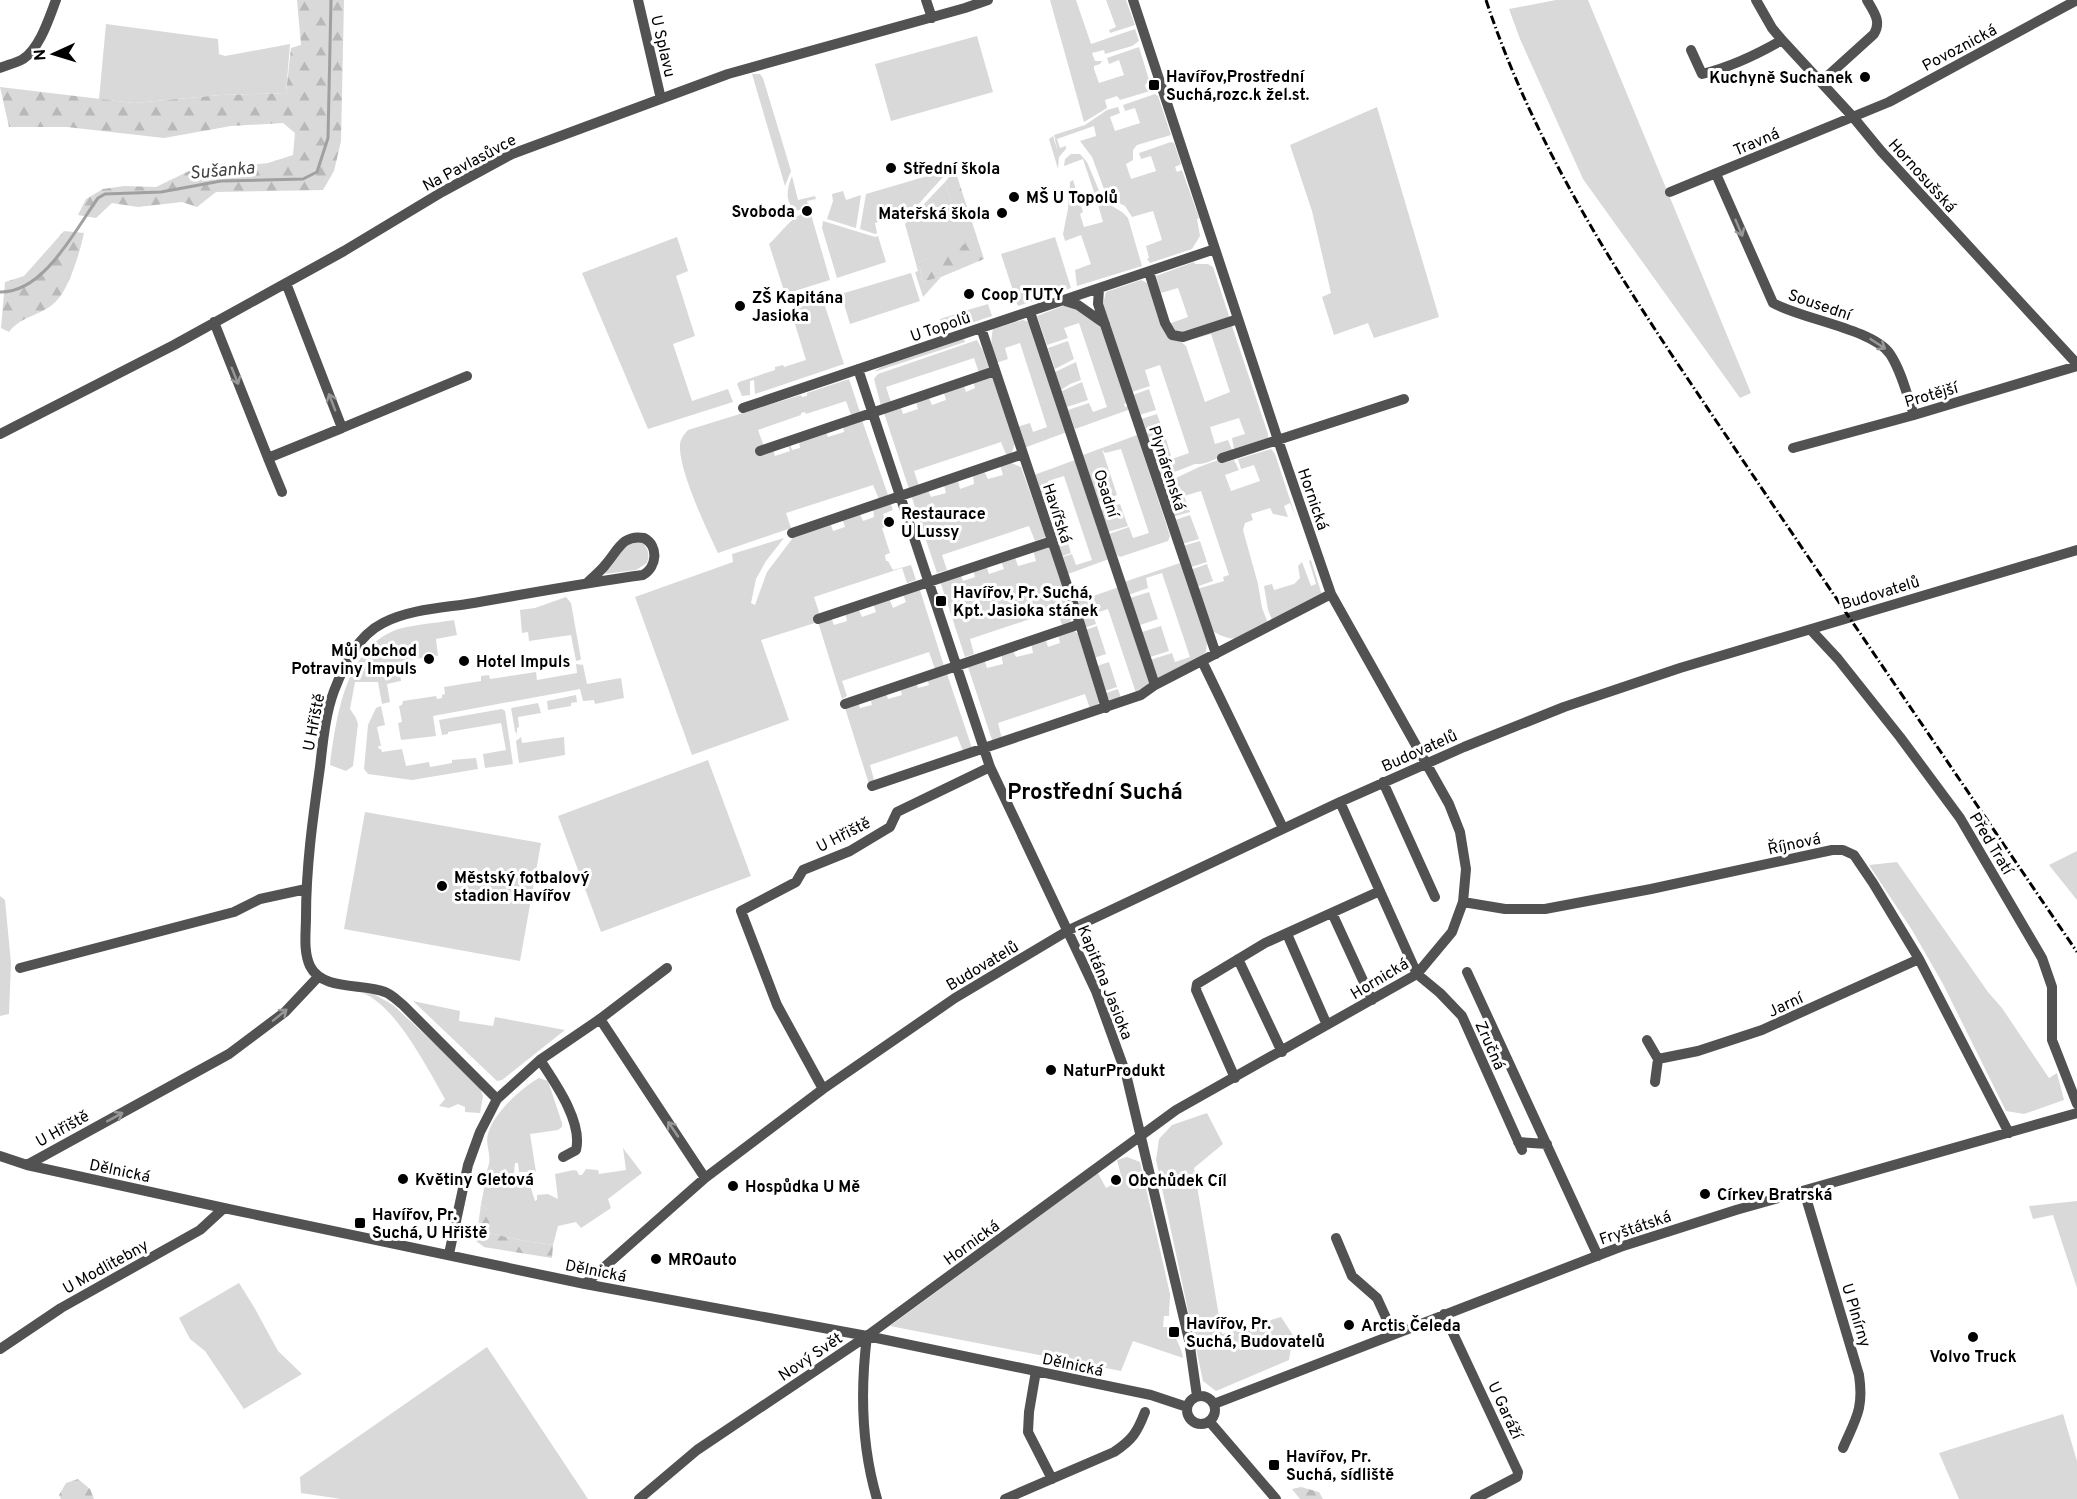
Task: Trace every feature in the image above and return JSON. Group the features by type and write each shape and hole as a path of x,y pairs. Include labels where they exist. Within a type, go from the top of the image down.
{"street":[{"path":"0,68 30,53 56,0"},
{"name":"U Splavu","path":"638,0 661,99"},
{"path":"926,0 932,18"},
{"name":"Na Pavlasůvce","path":"0,434 174,345 512,154 728,74 932,18 988,0"},
{"name":"Hornická","path":"867,1336 1176,1110 1417,974 1452,932 1463,902 1466,869 1460,832 1449,804 1331,594 1133,0"},
{"name":"Hornosušská","path":"1756,0 1772,28 1782,40 2077,365"},
{"path":"1821,82 1874,34 1877,28 1877,18 1867,0"},
{"name":"Povoznická","path":"1852,117 1889,102 2077,0"},
{"path":"1690,50 1702,74 1722,69 1751,57 1782,40"},
{"name":"Travná","path":"1670,192 1852,117"},
{"name":"Sousední","path":"1716,174 1773,303 1864,336 1885,348 1894,361 1914,415"},
{"name":"U Topolů","path":"742,408 1215,249"},
{"path":"1149,273 1165,324 1172,335 1183,336 1238,319"},
{"path":"286,283 342,428"},
{"name":"Plynárenská","path":"1099,289 1098,304 1216,654"},
{"path":"1065,301 1078,305 1105,324"},
{"name":"Osadní","path":"1030,312 1155,685"},
{"path":"214,322 282,492"},
{"name":"Havířská","path":"981,328 1106,708"},
{"name":"Protější","path":"1793,448 1914,415 2077,365"},
{"name":"Kapitána Jasioka","path":"858,369 990,767 1097,993 1126,1074 1189,1340 1197,1396"},
{"path":"760,451 994,371"},
{"path":"268,458 467,376"},
{"path":"1222,458 1404,399"},
{"path":"792,533 1023,454"},
{"name":"U Hřiště","path":"27,1165 229,1054 285,1012 318,977 310,966 306,948 306,889 310,833 326,720 333,694 351,654 364,637 383,623 413,613 588,582 643,575 648,572 655,559 653,546 644,537 631,537 625,540 588,582"},
{"path":"818,619 1052,541"},
{"name":"Budovatelů","path":"585,1284 705,1178 823,1089 955,998 1069,930 1383,782 1564,707 1680,668 2077,550"},
{"path":"872,786 1141,695 1155,685 1331,594"},
{"path":"845,704 1080,624"},
{"name":"Před Tratí","path":"1811,630 1838,659 1893,728 1960,818 2042,958 2052,987 2052,1040 2077,1104"},
{"path":"1202,661 1282,828"},
{"name":"U Hřiště","path":"823,1089 777,1005 741,911 796,882 803,870 850,851 890,827 897,812 990,767"},
{"path":"1383,782 1435,897"},
{"path":"1340,802 1417,974"},
{"name":"Říjnová","path":"1463,902 1505,909 1545,909 1832,850 1843,850 1854,855 1874,883 1919,959 2009,1133"},
{"path":"20,968 234,912 260,899 306,889"},
{"path":"1235,1078 1196,987 1201,981 1265,943 1380,891"},
{"path":"1332,913 1372,1000"},
{"path":"1287,934 1328,1025"},
{"path":"1238,959 1282,1052"},
{"name":"Jarní","path":"1658,1059 1698,1051 1762,1030 1919,959"},
{"path":"449,1254 468,1165 480,1132 497,1099 540,1060 600,1019 667,968"},
{"name":"Zručná","path":"1467,972 1598,1256"},
{"name":"Zručná","path":"1417,974 1440,993 1462,1016 1520,1146 1547,1144"},
{"path":"318,977 335,983 364,986 386,992 403,1005 497,1099"},
{"path":"600,1019 705,1178"},
{"path":"1647,1040 1658,1059 1655,1082"},
{"path":"540,1060 568,1107 577,1134 576,1150 563,1157"},
{"name":"Fryštátská","path":"1214,1404 1393,1333 1598,1256 1736,1210 2077,1113"},
{"name":"Dělnická","path":"0,1156 27,1165 224,1208 585,1284 867,1336 1151,1395 1187,1407"},
{"name":"U Plnírny","path":"1804,1191 1859,1375 1862,1398 1859,1412 1843,1448"},
{"name":"U Modlitebny","path":"0,1349 61,1308 200,1230 224,1208"},
{"path":"1336,1238 1352,1276 1377,1298 1393,1333"},
{"name":"U Garáží","path":"1444,1314 1518,1472 1517,1477 1475,1499"},
{"name":"Nový Svět","path":"639,1499 697,1450 867,1336"},
{"name":"Nový Svět","path":"867,1336 862,1378 864,1441 876,1499"},
{"path":"1036,1371 1028,1432 1052,1479"},
{"path":"1197,1396 1203,1396 1214,1404 1215,1413 1204,1424 1195,1423 1188,1416 1187,1407 1190,1400 1197,1396"},
{"path":"1005,1499 1114,1452 1130,1442 1139,1429 1144,1413"},
{"path":"1209,1421 1276,1499"}],"green space":[{"path":"297,0 344,0 341,141 334,171 323,190 216,192 197,207 182,202 138,207 112,203 96,218 78,215 86,199 103,189 124,186 156,187 189,171 268,163 293,155 295,133 283,123 231,126 164,138 67,127 9,127 0,87 134,103 220,95 286,93 291,48 301,45"},
{"path":"1050,0 1076,0 1091,44 1135,29 1139,41 1132,46 1105,54 1104,50 1092,53 1095,61 1102,61 1094,66 1094,69 1099,83 1124,75 1119,60 1109,64 1107,58 1139,47 1149,80 1145,85 1146,89 1150,91 1120,100 1117,96 1105,100 1107,108 1084,122"},
{"path":"1106,0 1126,0 1135,25 1110,33 1109,30 1116,27"},
{"path":"1556,0 1588,0 1751,393 1740,398 1583,179 1520,39 1509,9"},
{"path":"106,24 218,39 219,54 225,56 290,44 286,93 220,95 134,103 99,99"},
{"path":"977,36 993,92 891,121 875,64"},
{"path":"752,74 760,74 763,78 791,171 785,186"},
{"path":"1155,94 1158,96 1171,135 1137,145 1133,150 1133,160 1126,164 1131,179 1156,171 1151,156 1141,159 1139,153 1174,143 1181,164 1175,167 1177,172 1182,170 1199,218 1197,219 1200,236 1192,249 1150,263 1147,259 1149,258 1146,246 1162,240 1153,211 1132,217 1125,206 1107,197 1092,157 1080,141 1096,136 1094,126 1057,139 1060,148 1066,146 1059,157 1058,169 1049,139 1053,136 1058,152 1054,135 1085,125 1107,110 1118,107 1120,113 1110,117 1115,131 1140,123 1135,108 1125,111 1123,105"},
{"path":"1377,107 1439,317 1374,338 1368,323 1334,335 1322,297 1331,293 1312,211 1290,145"},
{"path":"1071,154 1080,154 1087,162 1100,193 1095,195 1083,159 1064,166 1065,159"},
{"path":"953,166 904,220 902,215 875,223 877,233 875,234 860,229 866,194 941,172 941,169"},
{"path":"955,170 984,259 941,277 922,282 919,262 965,244 945,182"},
{"path":"792,176 798,200 815,196 816,199 807,201 809,207 796,211 792,207 788,199 788,190"},
{"path":"1073,180 1083,212 1080,214 1084,227 1103,222 1097,201 1103,199 1128,218 1142,266 1077,286 1075,270 1091,264 1081,235 1065,241 1063,234 1070,182"},
{"path":"945,182 966,245 919,262 922,282 941,277 923,297 905,224"},
{"path":"843,191 846,200 861,195 856,228 827,219 833,201 832,194"},
{"path":"810,211 830,280 785,294 769,244 792,220"},
{"path":"823,221 878,236 886,262 837,278 822,228"},
{"path":"64,231 84,233 68,282 58,300 41,312 18,323 9,332 1,328 5,282 24,276"},
{"path":"677,237 688,271 676,276 695,336 673,344 692,401 728,389 733,402 648,429 582,273"},
{"path":"1055,237 1071,288 1018,306 1001,254"},
{"path":"1194,262 1213,267 1229,316 1226,320 1182,334 1173,331 1171,323 1188,317 1178,288 1161,293 1156,276"},
{"path":"911,273 920,301 850,324 841,294"},
{"path":"1141,280 1147,283 1171,340 1180,341 1186,346 1205,402 1230,392 1211,334 1194,339 1232,326 1268,438 1234,449 1232,438 1245,434 1239,418 1210,427 1215,444 1228,440 1232,450 1210,462 1195,464 1159,478 1155,465 1189,453 1160,365 1145,370 1150,386 1132,392 1103,304 1106,292"},
{"path":"823,300 844,364 755,394 754,380 750,381 750,395 742,396 737,384 739,382 775,370 775,367 783,365 784,367 806,360 790,308 793,307 792,304 800,307"},
{"path":"988,304 992,316 965,325 961,312"},
{"path":"1063,306 1084,314 1102,329 1127,403 1124,404 1125,407 1128,406 1128,410 1075,429 1068,410 1089,403 1093,412 1107,407 1079,323 1064,328 1068,338 1047,345 1037,316"},
{"path":"956,314 960,327 945,331 940,319"},
{"path":"1023,320 1029,322 1067,432 1024,448 1017,427 1030,423 1033,432 1047,427 1020,343 1005,348 1008,359 996,363 992,342 993,329"},
{"path":"964,339 965,342 874,372 881,367"},
{"path":"977,340 989,369 979,373 974,358 886,387 891,402 881,406 874,379 878,374"},
{"path":"1068,341 1074,359 1055,369 1048,348"},
{"path":"1076,362 1081,380 1061,390 1055,372"},
{"path":"992,375 1015,443 1012,452 1007,457 1001,442 914,471 919,486 909,489 884,413 901,408 903,414 918,409 916,402 929,398 932,405 946,400 944,393 964,386 966,392 975,388 973,381"},
{"path":"849,379 860,412 851,415 846,401 806,414 801,413 801,415 758,430 766,452 773,450 775,456 790,451 788,445 790,444 792,450 800,448 799,441 826,432 828,437 844,432 843,426 862,420 888,495 879,499 873,485 786,513 791,528 718,553 684,470 680,446 683,436 688,430 801,395 802,397 807,396 807,393"},
{"path":"1082,382 1088,400 1067,407 1062,391"},
{"path":"1149,389 1156,410 1139,415 1133,395"},
{"path":"1157,414 1165,436 1148,442 1141,419"},
{"path":"1137,435 1170,536 1168,541 1120,557 1117,555 1109,534 1129,527 1133,538 1149,533 1121,449 1105,453 1102,449 1117,495 1099,502 1083,455"},
{"path":"1166,439 1171,456 1154,462 1148,445"},
{"path":"1271,449 1275,454 1296,518 1290,503 1284,506 1288,517 1273,514 1270,508 1251,514 1253,520 1245,523 1243,530 1262,608 1268,623 1248,635 1230,638 1214,632 1197,589 1224,581 1223,577 1229,575 1201,491 1184,496 1190,512 1172,517 1160,481 1174,479 1221,459 1223,463 1234,460 1239,470 1225,475 1231,491 1260,481 1254,465 1241,469 1238,459"},
{"path":"1075,460 1109,559 1068,574 1060,558 1072,554 1076,565 1092,560 1064,476 1048,481 1051,490 1039,494 1034,475"},
{"path":"1011,463 1021,467 1046,537 1035,541 1029,526 942,555 947,570 937,573 911,495 928,490 931,497 946,493 944,485 958,481 960,489 974,484 973,475 984,471 988,479 1003,475 1000,465"},
{"path":"890,502 893,510 883,514 887,526 882,528 890,553 885,555 886,561 893,570 911,565 916,580 907,583 902,568 814,597 818,614 831,617 834,625 847,621 845,612 858,608 862,617 876,612 873,603 889,598 893,608 906,602 902,592 919,587 944,666 935,669 929,652 842,681 847,696 842,699 818,622 761,640 789,720 692,755 635,597 733,562 732,554 784,538 766,561 756,579 751,603 755,605 767,572 793,535 830,522 833,531 845,527 842,518 859,512 863,521 874,517 873,508"},
{"path":"1120,504 1128,526 1108,532 1101,510"},
{"path":"1190,515 1199,539 1182,544 1175,520"},
{"path":"1064,529 1071,553 1060,557 1052,533"},
{"path":"641,541 648,551 647,563 636,570 605,574 610,563 619,553 629,545"},
{"path":"1200,541 1207,562 1191,567 1183,546"},
{"path":"1049,545 1072,616 1070,623 1062,625 1057,610 970,639 974,654 965,657 940,581 961,575 963,581 975,577 973,570 986,565 989,574 1004,569 1001,561 1015,557 1018,566 1036,561 1033,550"},
{"path":"1311,560 1322,595 1272,620 1264,586 1272,584 1274,590 1294,584 1300,578 1298,566 1302,562 1311,586 1316,584 1309,561"},
{"path":"1180,563 1207,642 1206,652 1158,678 1150,660 1172,653 1175,662 1190,657 1162,573 1146,578 1148,588 1128,595 1124,582"},
{"path":"1207,564 1213,581 1196,587 1190,570"},
{"path":"1119,587 1150,683 1137,694 1111,704 1106,693 1118,689 1121,698 1136,693 1108,609 1093,614 1096,624 1084,628 1076,602"},
{"path":"1149,592 1158,619 1140,625 1130,598"},
{"path":"566,597 571,603 581,659 576,661 571,635 529,641 528,632 522,633 520,610 535,608"},
{"path":"454,620 457,635 436,639 438,656 427,654 427,657 398,662 401,681 387,684 390,702 382,704 378,682 355,682 350,709 358,724 353,766 346,771 330,765 335,728 345,690 362,656 375,642 391,632"},
{"path":"1097,626 1106,654 1094,658 1085,630"},
{"path":"1161,626 1169,651 1150,657 1142,632"},
{"path":"1073,630 1078,634 1099,703 1090,709 1085,694 998,723 1002,739 993,743 967,664 984,659 987,668 1003,664 1001,654 1013,650 1016,657 1033,653 1031,642 1045,638 1048,647 1060,643 1058,634"},
{"path":"1109,662 1117,687 1105,691 1097,666"},
{"path":"576,664 583,665 587,684 621,678 624,698 595,704 594,700 583,701 580,689 433,716 436,736 401,740 398,723 402,722 399,706 403,701 436,696 437,699 442,698 445,694 444,687 481,681 481,676 489,675 490,679 536,672 537,680 577,673"},
{"path":"946,671 972,748 963,751 957,736 870,765 874,780 869,784 844,705 858,701 860,708 872,705 870,698 886,693 888,699 902,695 900,688 916,682 918,688 929,685 927,678"},
{"path":"576,695 577,702 571,703 571,706 548,710 547,701"},
{"path":"538,703 541,713 518,717 517,734 511,708"},
{"path":"381,706 385,725 377,727 381,746 378,746 382,752 402,749 406,766 429,762 430,767 452,763 452,760 476,758 478,769 412,780 368,774 364,769 368,725 376,708"},
{"path":"502,709 505,711 513,764 485,768 483,754 506,750 501,723 442,735 439,720"},
{"path":"521,737 522,743 564,737 565,755 519,763 516,741"},
{"path":"708,760 751,876 601,932 558,816"},
{"name":"Městský fotbalový stadion Havířov","path":"365,812 541,843 520,961 344,929"},
{"path":"2077,851 2077,900 2049,865"},
{"path":"1897,862 1988,992 2002,1008 2049,1078 2057,1073 2064,1100 2024,1114 2006,1111 1943,984 1912,930 1869,865"},
{"path":"0,896 5,900 11,963 9,1014 0,1016"},
{"path":"362,993 374,994 393,1005 479,1085 483,1096 480,1113 465,1112 465,1107 458,1104 449,1108 439,1106 445,1099 409,1038 386,1010 374,999"},
{"path":"413,1001 460,1011 459,1021 493,1026 495,1017 565,1030 502,1080 497,1081"},
{"path":"539,1078 548,1081 562,1127 558,1130 530,1134 536,1172 519,1172 518,1163 515,1163 514,1173 486,1177 489,1160 487,1138 491,1126 509,1102"},
{"path":"1207,1113 1223,1144 1194,1168 1222,1334 1281,1317 1293,1335 1289,1360 1216,1391 1203,1381 1156,1160 1159,1139 1172,1125"},
{"path":"623,1148 642,1173 608,1199 611,1208 581,1228 576,1222 558,1226 553,1245 489,1233 489,1211 481,1204 485,1184 525,1179 529,1182 535,1201 537,1195 548,1194 558,1199 555,1174 574,1170 582,1175 586,1169 598,1170 599,1174 626,1170"},
{"path":"1127,1157 1140,1162 1170,1294 1169,1316 1164,1316 1163,1327 1172,1327 1183,1358 1133,1341 1121,1371 890,1326 1098,1173 1106,1188 1122,1179 1117,1160"},
{"path":"2077,1201 2077,1288 2053,1215 2033,1219 2029,1206"},
{"path":"481,1204 489,1211 489,1233 553,1245 552,1258 484,1247 476,1241"},
{"path":"239,1283 278,1351 302,1374 244,1409 205,1351 190,1339 179,1318"},
{"path":"487,1347 588,1499 341,1499 301,1493 300,1477"},
{"path":"2063,1414 2077,1461 2077,1499 1959,1499 1939,1453"},
{"path":"78,1479 90,1489 94,1499 61,1499 59,1495 66,1483"},
{"path":"1301,1487 1319,1492 1323,1499 1300,1499 1292,1489"}],"waterway":[{"name":"Sušanka","path":"0,292 16,290 31,282 44,271 57,257 98,198 105,194 161,192 221,181 303,179 317,172 328,138 331,0"}],"railway":[{"path":"1486,0 1510,64 1537,125 1568,186 1637,302 2077,952"}],"place":[{"name":"Kuchyně Suchanek","path":"1865,77"},
{"name":"Havířov,Prostřední Suchá,rozc.k žel.st.","path":"1154,85"},
{"name":"Střední škola","path":"891,168"},
{"name":"MŠ U Topolů","path":"1014,197"},
{"name":"Svoboda","path":"807,211"},
{"name":"Mateřská škola","path":"1002,213"},
{"name":"Coop TUTY","path":"969,294"},
{"name":"ZŠ Kapitána Jasioka","path":"740,306"},
{"name":"Restaurace U Lussy","path":"889,522"},
{"name":"Havířov, Pr. Suchá, Kpt. Jasioka stánek","path":"941,601"},
{"name":"Můj obchod Potraviny Impuls","path":"429,659"},
{"name":"Hotel Impuls","path":"464,661"},
{"name":"Městský fotbalový stadion Havířov","path":"442,886"},
{"name":"NaturProdukt","path":"1051,1070"},
{"name":"Květiny Gletová","path":"403,1179"},
{"name":"Obchůdek Cíl","path":"1116,1180"},
{"name":"Hospůdka U Mě","path":"733,1186"},
{"name":"Církev Bratrská","path":"1705,1194"},
{"name":"Havířov, Pr. Suchá, U Hřiště","path":"360,1223"},
{"name":"MROauto","path":"656,1259"},
{"name":"Arctis Čeleda","path":"1349,1325"},
{"name":"Havířov, Pr. Suchá, Budovatelů","path":"1174,1332"},
{"name":"Volvo Truck","path":"1973,1337"},
{"name":"Havířov, Pr. Suchá, sídliště","path":"1274,1465"}],"district":[{"name":"Prostřední Suchá","path":"1095,791"}]}
